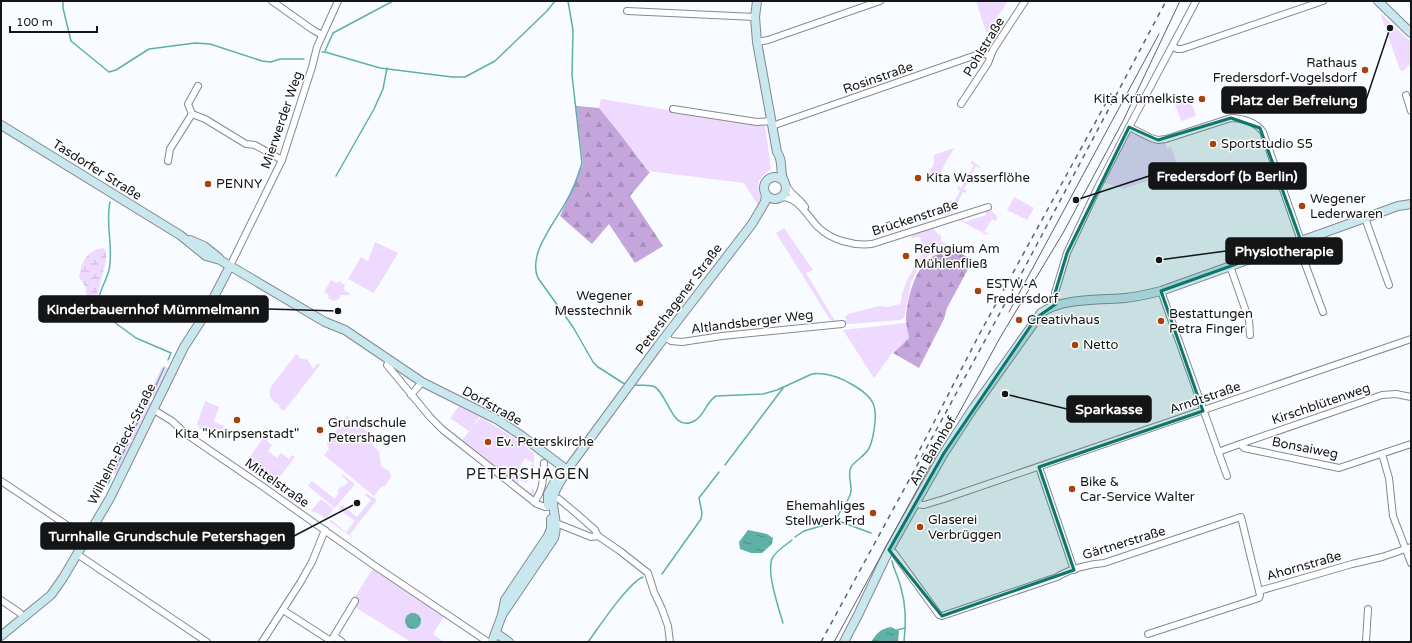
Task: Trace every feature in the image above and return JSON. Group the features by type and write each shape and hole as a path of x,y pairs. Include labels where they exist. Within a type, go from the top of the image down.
{"main road":[{"name":"Petershagener Straße","path":"554,523 554,504 549,491 560,475 568,470 626,389 752,224 765,202 765,184 776,171 777,152 757,42 755,17 757,1"},
{"path":"1379,1 1411,33"},
{"name":"Tasdorfer Straße","path":"1,125 180,236 204,246 220,260 230,266"},
{"name":"Petershagener Straße","path":"752,224 761,217 772,202 785,192 785,183 782,177 780,155 777,152"},
{"path":"771,177 778,177 785,183"},
{"path":"766,194 771,198 779,198"},
{"path":"1056,305 1139,296 1161,291 1398,206 1411,204"},
{"name":"Dorfstraße","path":"230,266 325,322 364,347 371,349 422,382 504,424 568,470"},
{"name":"Wilhelm-Pieck-Straße","path":"1,636 54,592 110,498 184,347 204,316 230,266"},
{"name":"Am Bahnhof","path":"844,642 889,550 944,454 971,411 1036,318 1046,308 1056,305"},
{"path":"492,642 502,615 505,600 548,536 554,523"},
{"path":"496,633 509,642"}],"street":[{"path":"272,1 322,35"},
{"name":"Mierwerder Weg","path":"230,266 282,160 322,35 338,1"},
{"path":"757,42 768,40 880,1"},
{"name":"Pohlstraße","path":"960,104 988,63 990,56 1025,1"},
{"path":"1056,305 1055,293 1067,253 1129,127 1196,1"},
{"path":"1172,46 1177,49 1182,49 1323,1"},
{"path":"627,11 755,17"},
{"name":"Rosinstraße","path":"673,109 772,123 979,54 983,53 990,56"},
{"path":"198,86 188,104 192,114 204,119 246,144 255,145 282,160"},
{"path":"1406,95 1411,111"},
{"path":"168,161 170,149 192,114"},
{"path":"1129,127 1158,140 1166,139 1230,118 1238,118 1256,125 1263,132 1323,312"},
{"name":"Brückenstraße","path":"785,183 790,192 801,201 810,217"},
{"name":"Brückenstraße","path":"779,198 786,197 792,200 803,209 817,226 828,235 843,241 863,245 872,244 988,207"},
{"path":"1364,218 1389,285"},
{"path":"1230,266 1249,320 1250,335"},
{"path":"1161,291 1227,476"},
{"name":"Altlandsberger Weg","path":"665,337 672,341 682,342 730,335 842,324"},
{"name":"Arndtstraße","path":"915,504 924,505 1039,467 1411,339"},
{"path":"389,361 387,366 430,418 443,430 534,502 541,506 554,504 577,514 594,530 598,536 648,573 668,626 670,642"},
{"path":"411,395 422,382"},
{"name":"Kirschblütenweg","path":"1240,444 1382,395 1396,394 1411,397"},
{"name":"Mittelstraße","path":"154,410 172,421 186,434 488,642"},
{"path":"1218,452 1240,444"},
{"name":"Bonsaiweg","path":"1240,444 1244,448 1339,468 1411,444"},
{"path":"1382,454 1389,478 1393,516 1408,548 1411,563"},
{"path":"534,502 539,497 542,488 544,462"},
{"path":"1039,467 1074,570"},
{"path":"1,481 86,538"},
{"name":"Gärtnerstraße","path":"889,550 894,553 939,615 942,616 1074,570 1104,563 1241,516 1259,591"},
{"path":"554,523 591,537 598,536"},
{"path":"262,642 312,562 325,530"},
{"name":"Ahornstraße","path":"1148,634 1256,600 1260,595 1259,591 1408,548"},
{"path":"77,554 207,642"},
{"path":"1,600 24,617"},
{"path":"282,610 331,640 355,601"},
{"path":"1366,642 1368,609"},
{"path":"334,636 342,642"}],"highlighted area":[{"path":"1231,118 1260,128 1301,241 1161,291 1203,411 1039,467 1074,570 942,616 889,550 944,453 1036,318 1056,304 1055,293 1067,253 1129,127 1158,140"}],"green space":[{"path":"976,1 1008,1 988,32 986,32"},
{"path":"1380,13 1411,42 1411,63 1403,71 1400,70"},
{"path":"1189,96 1196,116 1181,121 1174,101"},
{"path":"601,99 765,126 771,169 758,183 761,201 758,205 744,183 648,171 599,108"},
{"path":"576,106 599,108 650,172 630,196 663,246 635,263 609,224 592,244 560,216 583,164"},
{"path":"1129,131 1165,143 1167,148 1171,147 1179,170 1124,189 1102,182"},
{"path":"954,148 936,180 929,173 934,164 934,155"},
{"path":"972,161 980,167 979,168 976,166 972,174 975,176 973,180 970,178 964,189 967,191 966,193 963,192 957,203 960,205 958,207 955,205 952,211 954,212 945,216 943,214 944,212 947,214 953,204 949,202 950,200 954,202 960,191 957,188 958,186 961,188 968,177 964,175 965,173 969,174 974,165 970,163"},
{"path":"1014,197 1034,208 1027,220 1007,210"},
{"path":"985,210 989,210 995,214 997,218 996,221 992,219 984,232 988,234 987,235 957,219 962,217 964,222 986,215"},
{"path":"933,227 941,236 941,241 954,248 929,255 917,270 911,282 904,318 900,320 849,324 831,321 776,233 784,228 813,270 806,273 835,321 847,320 845,318 848,314 879,306 887,307 900,304 907,280 924,250 920,237 912,238 911,234"},
{"path":"375,242 398,253 374,293 348,279 361,257 368,261"},
{"path":"103,248 106,250 106,261 95,303 97,311 94,313 89,311 85,286 79,277 86,258 92,252"},
{"path":"954,250 973,260 947,308 944,319 919,368 893,353 909,338 906,313 912,286 920,269 930,258"},
{"path":"331,280 336,283 339,281 345,285 344,290 351,294 341,295 339,299 333,301 328,298 329,295 324,292"},
{"path":"906,323 909,338 893,352 874,378 843,330"},
{"path":"296,354 299,358 308,360 313,369 318,363 320,365 284,411 279,407 280,405 271,398 270,390"},
{"path":"164,366 170,369 157,393 157,397 149,396 162,367"},
{"path":"147,399 152,402 145,417 146,420 143,422 136,435 137,438 135,441 129,439 127,436 144,401"},
{"path":"205,401 219,407 214,422 224,426 216,441 201,430 197,424"},
{"path":"459,406 480,416 471,428 481,417 534,453 534,469 531,471 529,469 533,463 525,458 517,472 524,477 527,472 530,474 530,477 526,483 519,480 517,485 530,493 532,489 537,493 533,499 462,440 469,431 450,418"},
{"path":"347,416 377,439 372,445 379,451 381,466 390,472 391,477 385,486 381,487 374,496 324,455 329,449 327,443"},
{"path":"269,430 273,433 267,441 272,445 268,451 277,458 281,453 289,459 292,455 295,457 275,483 245,464"},
{"path":"125,441 133,443 119,476 111,471"},
{"path":"342,474 355,484 335,508 308,486 312,481 335,499 339,493 337,491 342,486 344,487 348,482"},
{"path":"366,493 377,500 350,534 353,538 329,521 331,520 346,532 355,521 339,509 342,505 357,517 371,500 365,495"},
{"path":"321,499 334,509 326,519 318,513 311,511"},
{"path":"374,567 444,616 433,634 444,642 411,642 355,607 358,602 354,598"}],"water":[{"path":"748,530 767,534 773,538 772,544 762,553 751,553 740,549 739,542"},
{"path":"410,613 416,613 421,618 419,627 416,629 410,629 405,624 405,618"},
{"path":"891,627 899,631 898,642 871,642 879,632"}],"waterway":[{"path":"63,1 63,8 71,41 109,72 116,70 149,49 195,43 210,44 262,61 271,62 280,59 304,59"},
{"path":"325,51 333,33 393,1"},
{"path":"322,52 380,68 452,77 465,77 495,61 547,11 555,1"},
{"path":"568,1 573,30 572,75 582,163 572,191 539,248 536,259 536,269 538,278 573,327 593,362 598,367 626,384"},
{"path":"336,176 374,109 383,89 387,68"},
{"path":"110,202 108,219 111,253 108,275 99,296 99,311 136,338 171,353 168,360"},
{"path":"153,392 164,368"},
{"path":"634,385 655,387 664,398 676,419 681,422 688,423 696,420 702,414 710,401 716,396 763,394 777,390 812,374 833,376 860,389 870,398 875,408 873,435 868,450 851,467 849,473 851,488 850,495 837,518 841,522 871,533"},
{"path":"725,465 783,388"},
{"path":"132,434 147,402"},
{"path":"115,469 128,443"},
{"path":"662,574 701,519 702,513 699,498 719,472"},
{"path":"108,484 111,477"},
{"path":"795,537 804,531 838,521"},
{"path":"783,623 776,599 772,579 771,563 777,552 792,540"},
{"path":"892,561 904,601 904,642"},
{"path":"588,642 622,596 643,577"},
{"path":"897,630 905,628"}],"tram line":[{"path":"834,642 1001,336 1063,233 1123,121 1180,1"},
{"path":"1009,312 1159,34"}],"railway":[{"path":"821,642 1026,265 1166,1"},
{"path":"915,459 980,333 1113,90"}],"place":[{"name":"Platz der Befreiung","path":"1390,28"},
{"name":"Rathaus Fredersdorf-Vogelsdorf","path":"1365,70"},
{"name":"Kita Krümelkiste","path":"1202,99"},
{"name":"Sportstudio S5","path":"1213,144"},
{"name":"Kita Wasserflöhe","path":"918,178"},
{"name":"PENNY","path":"208,184"},
{"name":"Fredersdorf (b Berlin)","path":"1076,200"},
{"name":"Wegener Lederwaren","path":"1302,206"},
{"name":"Refugium Am Mühlenfließ","path":"906,256"},
{"name":"Physiotherapie","path":"1159,260"},
{"name":"ESTW-A Fredersdorf","path":"978,291"},
{"name":"Wegener Messtechnik","path":"640,303"},
{"name":"Kinderbauernhof Mümmelmann","path":"338,311"},
{"name":"Creativhaus","path":"1019,320"},
{"name":"Bestattungen Petra Finger","path":"1161,321"},
{"name":"Netto","path":"1075,345"},
{"name":"Sparkasse","path":"1005,394"},
{"name":"Kita \"Knirpsenstadt\"","path":"237,420"},
{"name":"Grundschule Petershagen","path":"320,430"},
{"name":"Ev. Peterskirche","path":"488,442"},
{"name":"Bike & Car-Service Walter","path":"1072,489"},
{"name":"Turnhalle Grundschule Petershagen","path":"357,503"},
{"name":"Ehemahliges Stellwerk Frd","path":"873,513"},
{"name":"Glaserei Verbrüggen","path":"920,527"}],"district":[{"name":"PETERSHAGEN","path":"528,474"}]}
